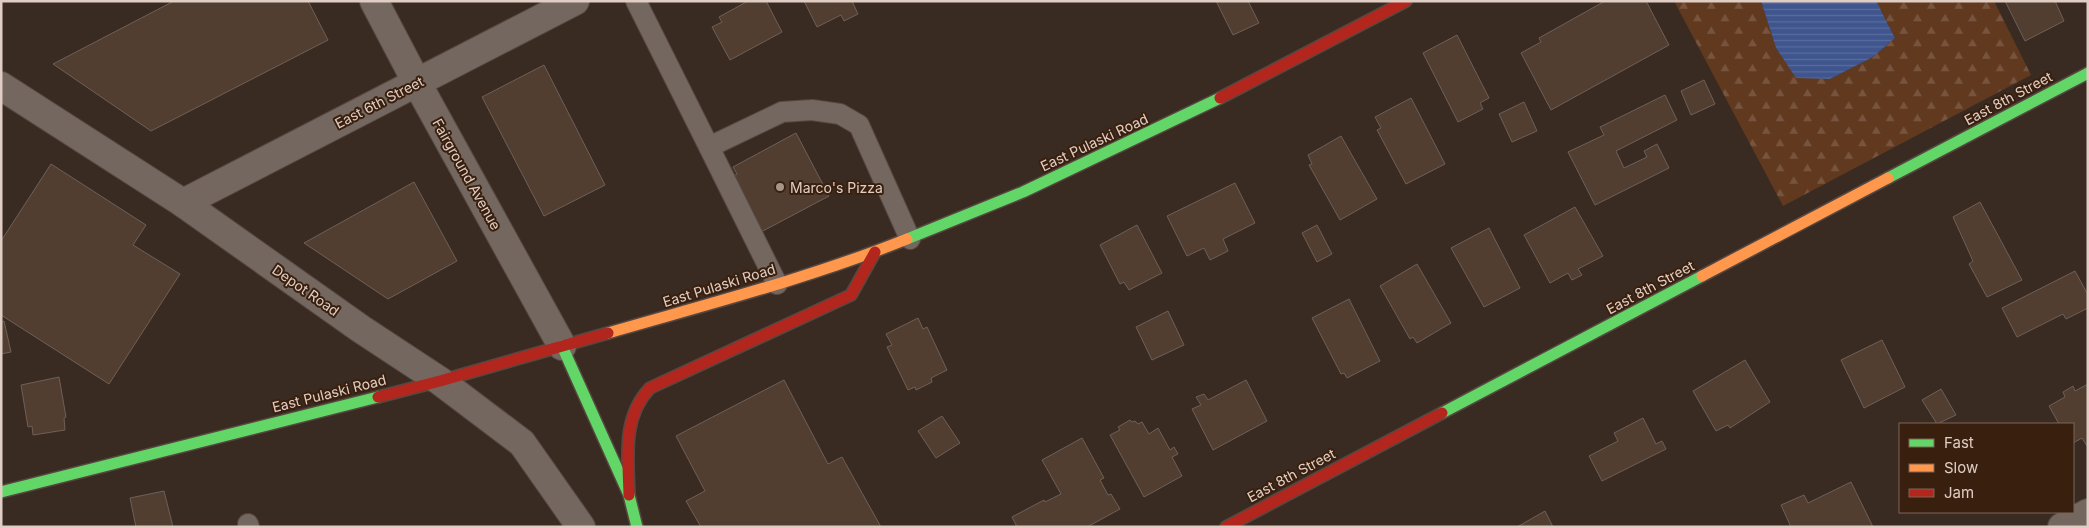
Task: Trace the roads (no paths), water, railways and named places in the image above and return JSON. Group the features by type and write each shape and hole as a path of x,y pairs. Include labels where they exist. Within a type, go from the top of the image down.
{"main road":[{"name":"East Pulaski Road","path":"1,492 440,381 776,284 875,252 1023,192 1190,114 1406,1"},
{"name":"East 8th Street","path":"1226,527 2088,74"},
{"path":"629,495 630,426 636,407 649,389 667,378 851,295 875,252"},
{"path":"562,346 629,495 637,527"}],"street":[{"name":"Fairground Avenue","path":"374,1 562,346"},
{"name":"East 6th Street","path":"183,203 576,1"},
{"name":"Depot Road","path":"1,86 183,203 361,329 440,381 522,443 581,527"},
{"path":"2062,527 2088,513"}],"lane":[{"path":"636,1 776,284"},
{"path":"708,147 782,112 812,110 840,114 859,125 910,238"}],"water":[{"path":"1761,1 1876,1 1895,38 1873,57 1830,79 1796,78 1776,48"}],"place":[{"name":"Marco's Pizza","path":"780,187"}]}
